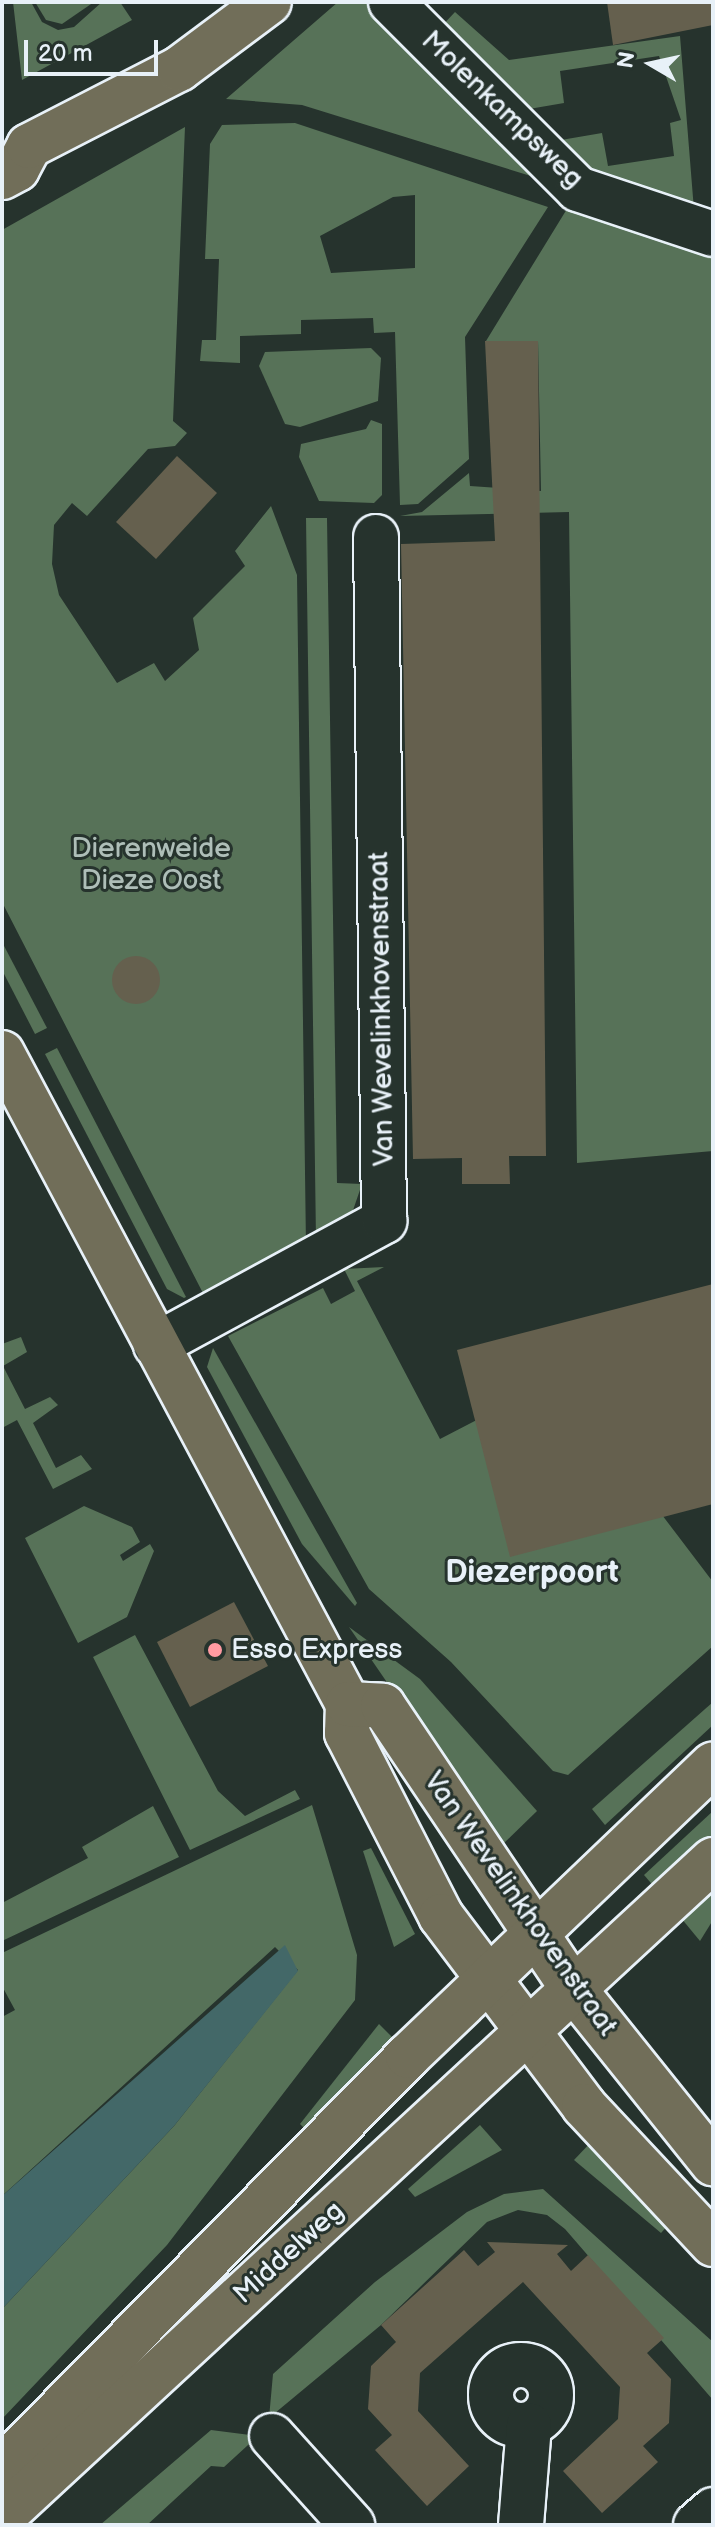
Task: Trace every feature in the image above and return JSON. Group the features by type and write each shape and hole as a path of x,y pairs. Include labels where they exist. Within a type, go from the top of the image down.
{"main road":[{"path":"11,154 179,69 269,2"},
{"name":"Van Wevelinkhovenstraat","path":"2,1053 348,1704 347,1733 441,1916 525,2034 713,2244"},
{"name":"Van Wevelinkhovenstraat","path":"348,1704 383,1706 533,1933 572,1987 713,2163"},
{"name":"Middelweg","path":"2,2468 485,1980 713,1765"},
{"name":"Middelweg","path":"2,2517 525,2034 572,1987 713,1860"}],"street":[{"name":"Molenkampsweg","path":"391,2 578,189 713,234"},
{"name":"Van Wevelinkhovenstraat","path":"156,1345 384,1221 376,537"},
{"path":"521,2525 529,2425"},
{"path":"272,2436 352,2525"},
{"path":"696,2525 713,2510"}],"green space":[{"path":"13,2 31,2 42,22 58,30 74,27 102,2 120,2 132,20 22,80"},
{"path":"35,2 94,2 62,24 46,20"},
{"path":"338,2 366,2 547,181 302,105 226,99"},
{"path":"455,12 509,60 680,36 694,210 611,191 561,140 602,133 608,166 674,156 670,123 681,120 659,56 560,71 564,103 529,109 440,28"},
{"path":"295,123 548,207 465,337 469,459 418,504 400,505 395,332 374,333 373,318 301,320 301,334 240,336 240,363 200,361 202,340 216,340 219,259 205,259 210,144 222,125","holes":["415,195 415,268 331,273 320,236 393,197"]},
{"name":"Dierenweide Dieze Oost","path":"185,127 173,421 187,433 175,446 148,449 87,516 72,503 54,525 52,564 59,595 117,683 154,663 165,681 199,650 193,618 245,566 235,551 271,506 297,575 306,1246 206,1299 2,902 2,230"},
{"path":"570,204 713,248 713,1151 577,1163 569,512 400,516 422,512 469,473 470,486 541,491 538,341 486,341"},
{"path":"371,348 381,358 378,401 300,427 285,424 259,366 265,352"},
{"path":"371,420 382,424 382,495 374,503 319,501 299,457 301,444 366,429"},
{"path":"306,518 327,518 337,1183 362,1184 350,1219 316,1240"},
{"path":"2,942 47,1028 35,1034 2,970"},
{"path":"57,1048 186,1297 167,1289 45,1054"},
{"path":"384,1267 357,1281 440,1439 558,1378 713,1582 713,1646 568,1775 553,1771 451,1662 369,1589 228,1336 323,1288 331,1304 355,1291 344,1269"},
{"path":"21,1337 27,1352 3,1366 25,1409 50,1397 58,1405 33,1423 56,1468 81,1455 92,1469 53,1489 17,1420 2,1428 2,1344"},
{"path":"213,1348 357,1603 355,1606 302,1544 207,1367"},
{"path":"84,1506 132,1527 140,1542 120,1555 123,1561 150,1544 154,1551 127,1617 78,1643 25,1538"},
{"path":"349,1627 420,1679 537,1811 500,1847"},
{"path":"135,1635 218,1791 245,1816 295,1790 300,1799 190,1850 93,1657"},
{"path":"713,1702 713,1725 605,1825 592,1809"},
{"path":"312,1805 357,1955 355,2000 167,2245 2,2419 2,2309 174,2126 298,1970 275,1947 2,2196 2,2017 15,2010 2,1986 2,1953"},
{"path":"153,1806 179,1857 2,1941 2,1903 88,1858 82,1847"},
{"path":"713,1811 713,1836 657,1890 644,1875"},
{"path":"371,1848 415,1934 394,1947 363,1851"},
{"path":"713,1884 713,1920 700,1941 681,1918"},
{"path":"379,2024 398,2043 311,2135 300,2124"},
{"path":"480,2125 502,2150 415,2197 408,2189"},
{"path":"592,2141 670,2223 661,2233 574,2160"},
{"path":"543,2189 713,2342 713,2400 565,2229 547,2215 518,2210 487,2222 381,2325 269,2418 273,2374 375,2282 467,2212 504,2194"},
{"path":"211,2430 258,2436 224,2467 211,2466 147,2525 100,2525"}],"water":[{"path":"285,1945 298,1971 174,2126 2,2309 2,2196"}],"building":[{"path":"607,2 713,2 713,25 613,45"},
{"path":"485,341 538,341 546,1156 509,1156 510,1184 462,1184 462,1158 413,1159 401,544 495,541"},
{"path":"177,456 217,493 156,559 116,522"},
{"path":"136,956 153,963 160,980 153,997 136,1004 119,997 112,980 119,963"},
{"path":"713,1284 713,1504 510,1557 457,1350"},
{"path":"234,1602 268,1666 190,1707 157,1642"},
{"path":"487,2242 568,2245 557,2254 571,2271 588,2255 664,2338 647,2353 671,2379 669,2423 643,2446 658,2462 602,2513 563,2471 618,2419 620,2387 523,2282 420,2373 418,2411 469,2466 427,2506 375,2450 392,2435 368,2409 371,2366 396,2342 381,2325 464,2250 478,2266 495,2252"}],"place":[{"name":"Esso Express","path":"215,1650"}],"district":[{"name":"Diezerpoort","path":"532,1573"}]}
